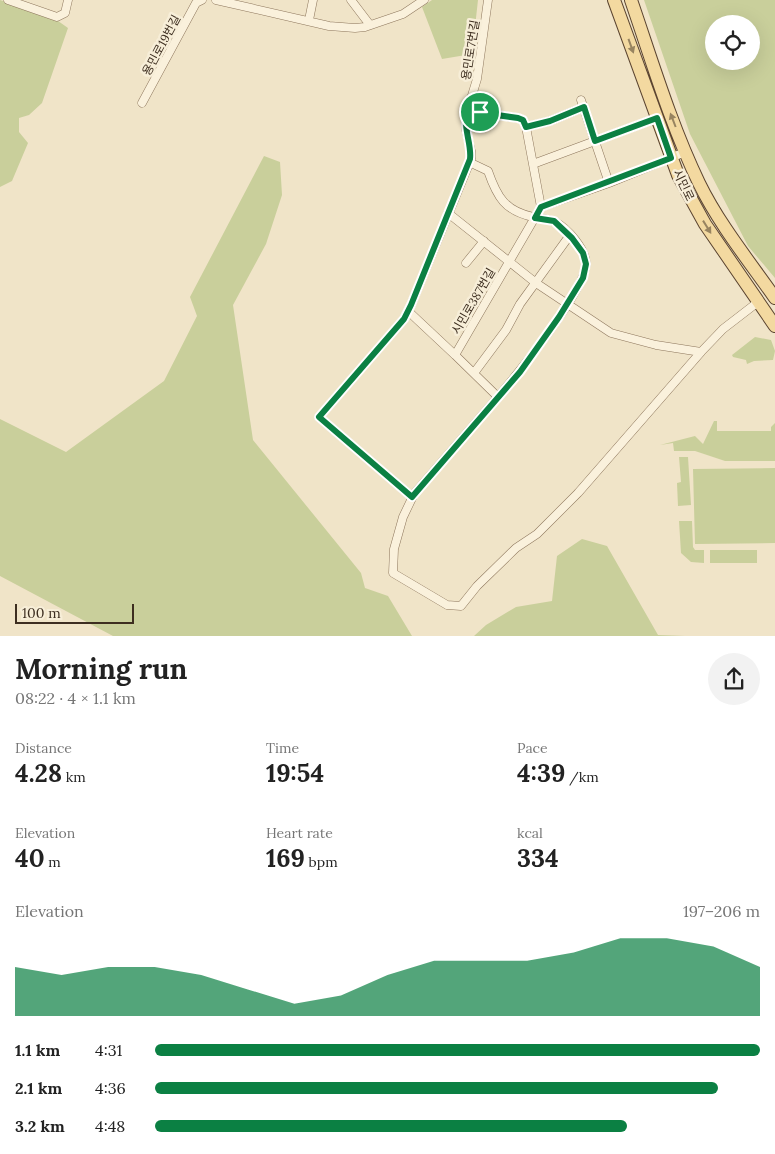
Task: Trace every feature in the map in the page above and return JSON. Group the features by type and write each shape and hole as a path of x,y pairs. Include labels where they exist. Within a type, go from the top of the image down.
{"main road":[{"name":"시민로","path":"614,0 671,158 689,198 775,326"},
{"name":"시민로","path":"631,0 685,152 710,203 775,298"}],"street":[{"path":"8,0 57,17 64,13 68,0"},
{"name":"용민로19번길","path":"142,103 196,3 202,0"},
{"path":"216,0 342,28 370,25 403,14 424,0"},
{"path":"309,20 313,0"},
{"path":"351,0 370,25"},
{"name":"용민로7번길","path":"412,497 319,417 408,312 469,162 471,151 466,130 468,111 477,79 488,0"},
{"path":"526,127 550,121 583,103 609,183"},
{"path":"468,111 523,120 526,127 541,207 609,183 685,152"},
{"path":"533,164 657,118"},
{"path":"469,162 488,171 497,194 508,208 535,218 554,221 570,236 583,253 586,264 583,278 520,372 412,497 403,517 394,549 393,573 447,605 462,606 477,586 516,548 537,534 578,493 701,352 723,329 758,302"},
{"name":"시민로387번길","path":"455,355 541,207"},
{"path":"448,213 536,283 611,333 656,345 701,352"},
{"path":"474,373 506,330 514,314 570,236"},
{"path":"466,263 484,241"},
{"path":"408,312 498,397"}],"green space":[{"path":"0,0 51,16 68,28 42,103 29,115 19,118 19,132 28,143 12,181 0,187"},
{"path":"432,0 478,0 472,54 442,59 422,7"},
{"path":"644,0 775,0 775,278 748,246 690,134"},
{"path":"264,156 280,162 282,195 266,244 233,305 253,440 361,573 365,588 388,596 412,636 113,636 0,576 0,419 66,452 164,381 197,316 190,297"},
{"path":"755,337 771,340 775,351 773,360 754,361 747,364 746,360 733,357 732,355"},
{"path":"714,421 717,421 717,431 771,431 771,427 775,423 775,461 725,461 695,451 674,451 673,443 660,445 695,436 703,444"},
{"path":"679,457 688,457 691,505 678,506 677,483 681,482"},
{"path":"775,468 775,543 695,544 693,469"},
{"path":"679,521 692,521 693,547 695,550 704,550 704,563 691,562 681,553"},
{"path":"582,539 607,546 658,635 685,636 474,636 486,625 516,607 552,601 557,556"},
{"path":"710,550 757,550 757,563 710,563"}],"route":[{"path":"584,107 595,141 657,118 671,158 609,183 541,207 535,218 554,221 562,226 583,253 586,264 583,278 559,317 520,372 412,497 319,417 404,319 470,159 471,151 466,130 466,115 468,111 480,112 494,116 518,118 523,120 526,127 550,121 584,107"}]}
